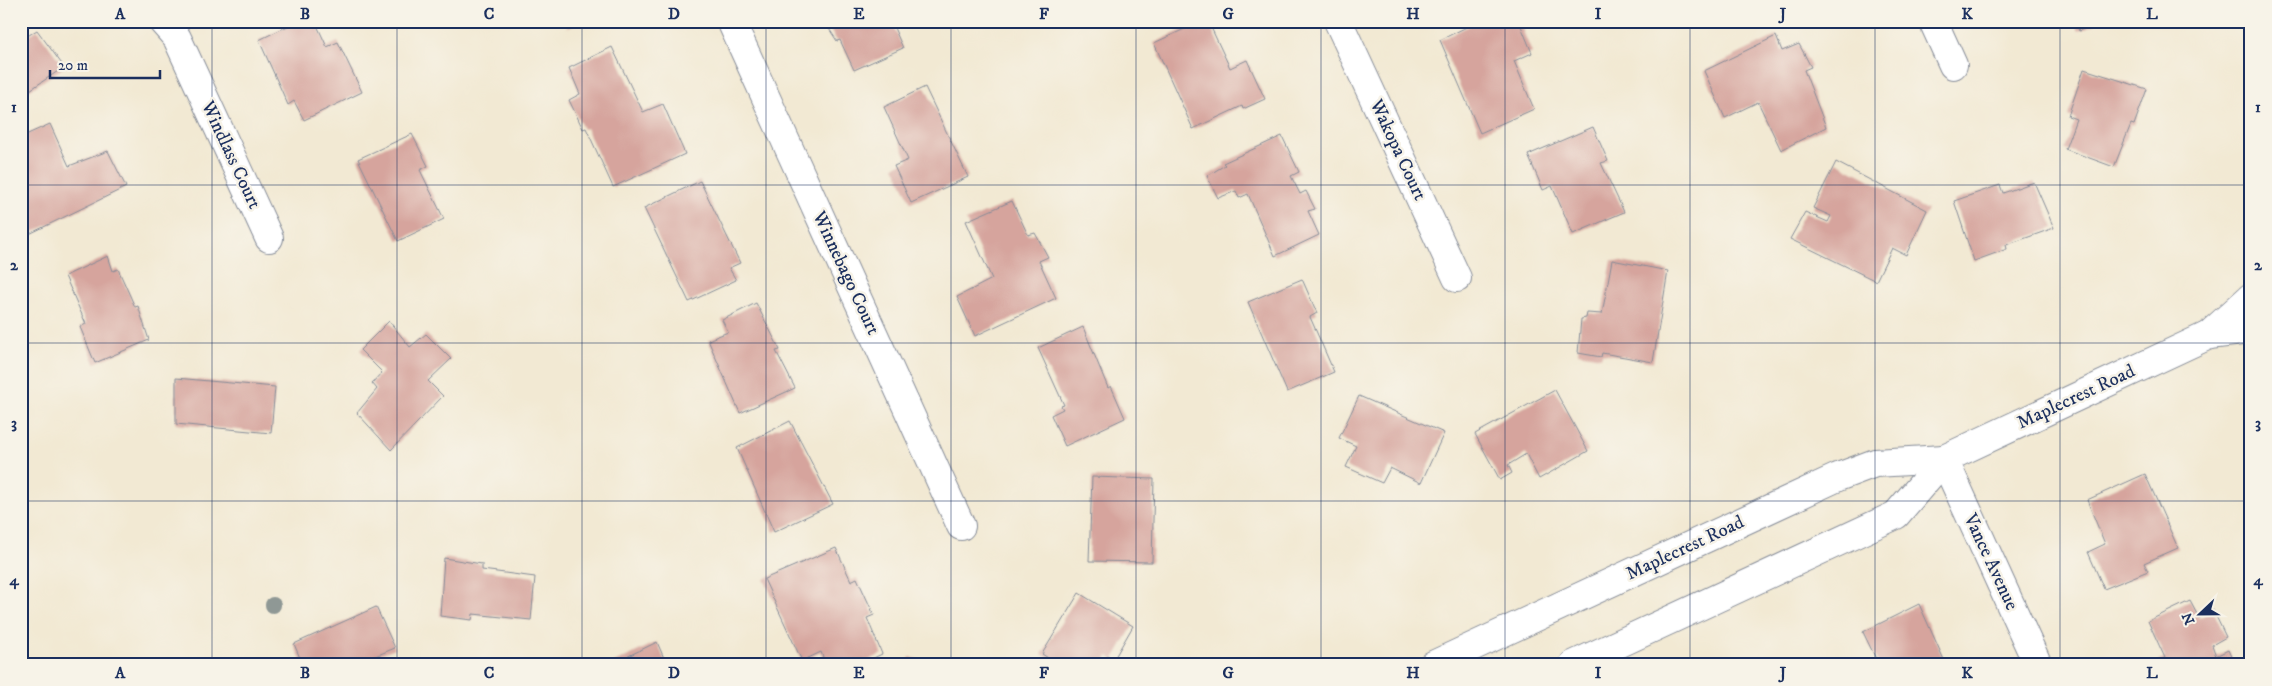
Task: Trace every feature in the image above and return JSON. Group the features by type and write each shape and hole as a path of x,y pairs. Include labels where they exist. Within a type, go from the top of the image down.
{"main road":[{"name":"Windlass Court","path":"162,21 177,38 268,238"},
{"name":"Winnebago Court","path":"731,21 961,526"},
{"name":"Wakopa Court","path":"1338,21 1457,278"},
{"path":"1933,21 1953,65"},
{"name":"Maplecrest Road","path":"1433,665 1838,477 1875,463 1944,459 2209,335 2251,297"},
{"name":"Maplecrest Road","path":"2209,335 2251,330"},
{"name":"Maplecrest Road","path":"1573,665 1896,515 1944,459"},
{"name":"Vance Avenue","path":"1944,459 2038,665"}],"building":[{"path":"298,21 315,21 327,47 338,42 362,92 304,120 294,101 288,105 259,40"},
{"path":"565,21 583,21 568,28"},
{"path":"824,21 891,21 903,48 854,70 840,40 837,41"},
{"path":"1202,21 1208,21 1230,68 1247,60 1265,99 1243,109 1242,106 1193,129 1154,43"},
{"path":"1479,21 1495,21 1496,24 1501,21 1519,21 1532,53 1514,61 1534,109 1480,133 1440,40"},
{"path":"2075,21 2100,21 2079,31"},
{"path":"37,30 64,67 21,96 21,40"},
{"path":"1776,36 1782,51 1799,44 1811,67 1804,70 1826,127 1781,150 1758,102 1725,118 1704,71"},
{"path":"612,47 643,112 663,104 685,154 613,187 586,128 583,129 569,100 580,94 569,68"},
{"path":"2084,69 2147,89 2134,125 2131,124 2114,167 2065,149 2076,119 2068,116"},
{"path":"925,87 968,177 911,203 894,166 908,160 884,107"},
{"path":"50,124 69,166 108,151 126,187 21,238 21,201 26,198 21,186 21,137"},
{"path":"1593,127 1608,161 1601,163 1624,212 1573,234 1552,186 1543,190 1528,155"},
{"path":"412,134 428,166 420,170 444,219 398,241 358,159"},
{"path":"1282,136 1299,172 1291,176 1300,194 1306,191 1315,209 1308,211 1319,235 1275,256 1248,194 1239,198 1236,191 1218,198 1207,176 1225,165 1223,163"},
{"path":"1836,162 1927,210 1906,255 1892,248 1876,281 1790,239 1805,212 1828,222 1831,216 1813,208"},
{"path":"700,181 740,263 729,268 736,280 689,302 644,208"},
{"path":"2034,182 2054,228 2006,245 2007,249 1974,261 1954,201 2000,185 2003,193"},
{"path":"1012,201 1028,235 1035,233 1048,257 1039,261 1056,298 975,336 957,297 992,279 966,221"},
{"path":"108,256 113,271 118,269 135,307 138,306 149,340 95,363 80,327 86,324 65,276"},
{"path":"1612,260 1668,271 1653,362 1602,353 1601,357 1578,353 1581,319 1586,318 1587,313 1602,314"},
{"path":"1302,279 1317,313 1310,317 1334,372 1287,392 1248,302"},
{"path":"756,303 780,350 776,351 795,388 740,413 708,340 728,332 722,320"},
{"path":"389,321 410,347 426,334 451,359 428,381 443,396 391,450 357,413 377,389 372,383 382,372 360,350"},
{"path":"1083,327 1108,388 1111,386 1125,418 1065,446 1051,415 1063,409 1061,406 1064,405 1038,348"},
{"path":"176,378 275,387 271,433 176,424"},
{"path":"1555,390 1588,451 1539,479 1526,454 1508,465 1512,473 1500,480 1475,434"},
{"path":"1359,396 1444,433 1421,483 1390,468 1382,483 1346,467 1356,446 1339,438"},
{"path":"790,421 833,504 774,532 737,448"},
{"path":"2145,474 2178,548 2144,563 2148,571 2104,589 2088,552 2105,544 2087,500"},
{"path":"1092,477 1154,479 1152,562 1089,561"},
{"path":"836,548 851,581 857,578 874,615 867,618 882,654 859,665 826,665 821,652 802,661 764,579"},
{"path":"444,558 482,564 482,570 535,577 531,620 473,614 472,620 440,616"},
{"path":"1079,593 1133,626 1114,659 1108,656 1103,665 1045,665 1048,658 1042,654"},
{"path":"2190,601 2199,618 2213,610 2226,637 2212,645 2216,656 2228,650 2235,665 2152,665 2165,658 2148,621"},
{"path":"1919,604 1945,662 1942,665 1879,665 1863,632"},
{"path":"376,607 395,648 363,661 364,665 303,665 294,644"},
{"path":"657,642 667,665 610,665"},
{"path":"910,657 932,664 932,665 908,665"}]}
